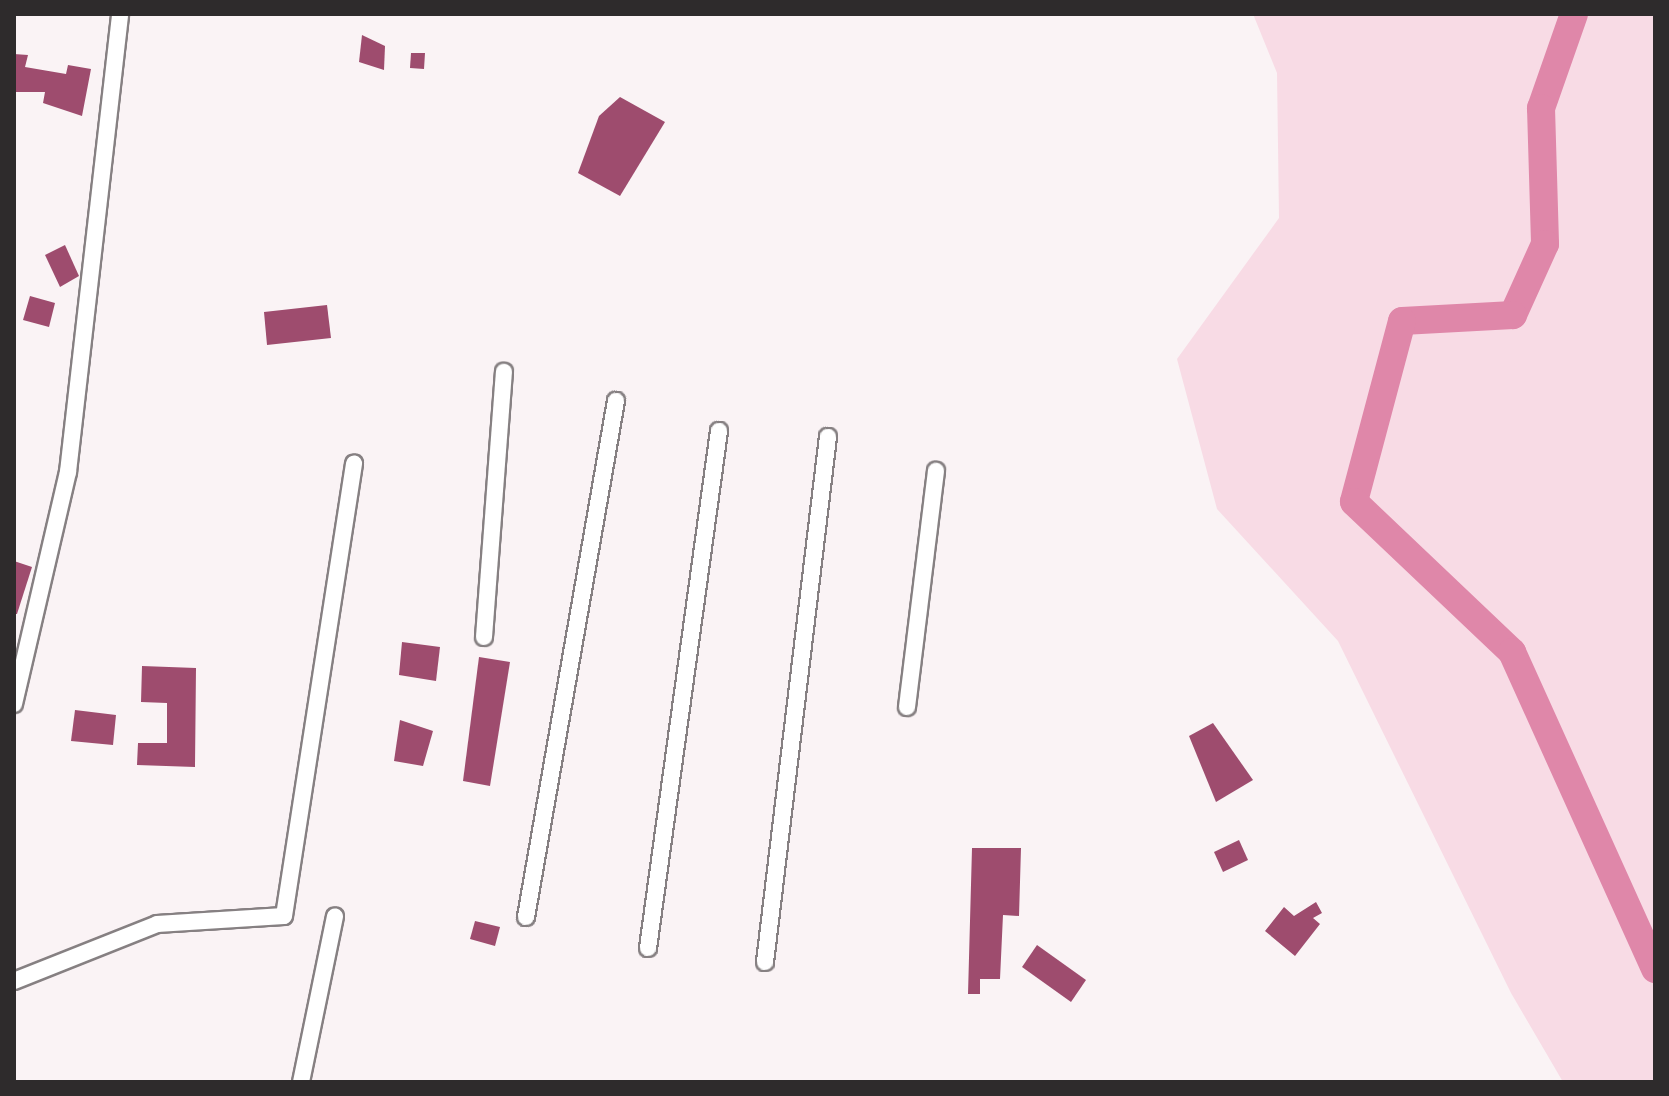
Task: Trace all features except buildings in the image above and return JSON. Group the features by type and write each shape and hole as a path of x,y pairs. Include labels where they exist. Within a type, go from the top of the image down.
{"street":[{"path":"14,704 68,472 120,14"},
{"path":"484,637 504,372"},
{"path":"526,917 616,401"},
{"path":"648,948 719,431"},
{"path":"765,962 828,437"},
{"path":"14,981 157,924 284,916 354,463"},
{"path":"907,707 936,471"},
{"path":"301,1082 335,916"}],"shaded area":[{"path":"1253,14 1655,14 1655,1082 1563,1082 1511,993 1338,641 1217,509 1177,359 1279,218 1277,73"}],"waterway":[{"path":"1574,14 1541,108 1545,244 1513,315 1402,321 1354,502 1512,652 1655,969"}]}
